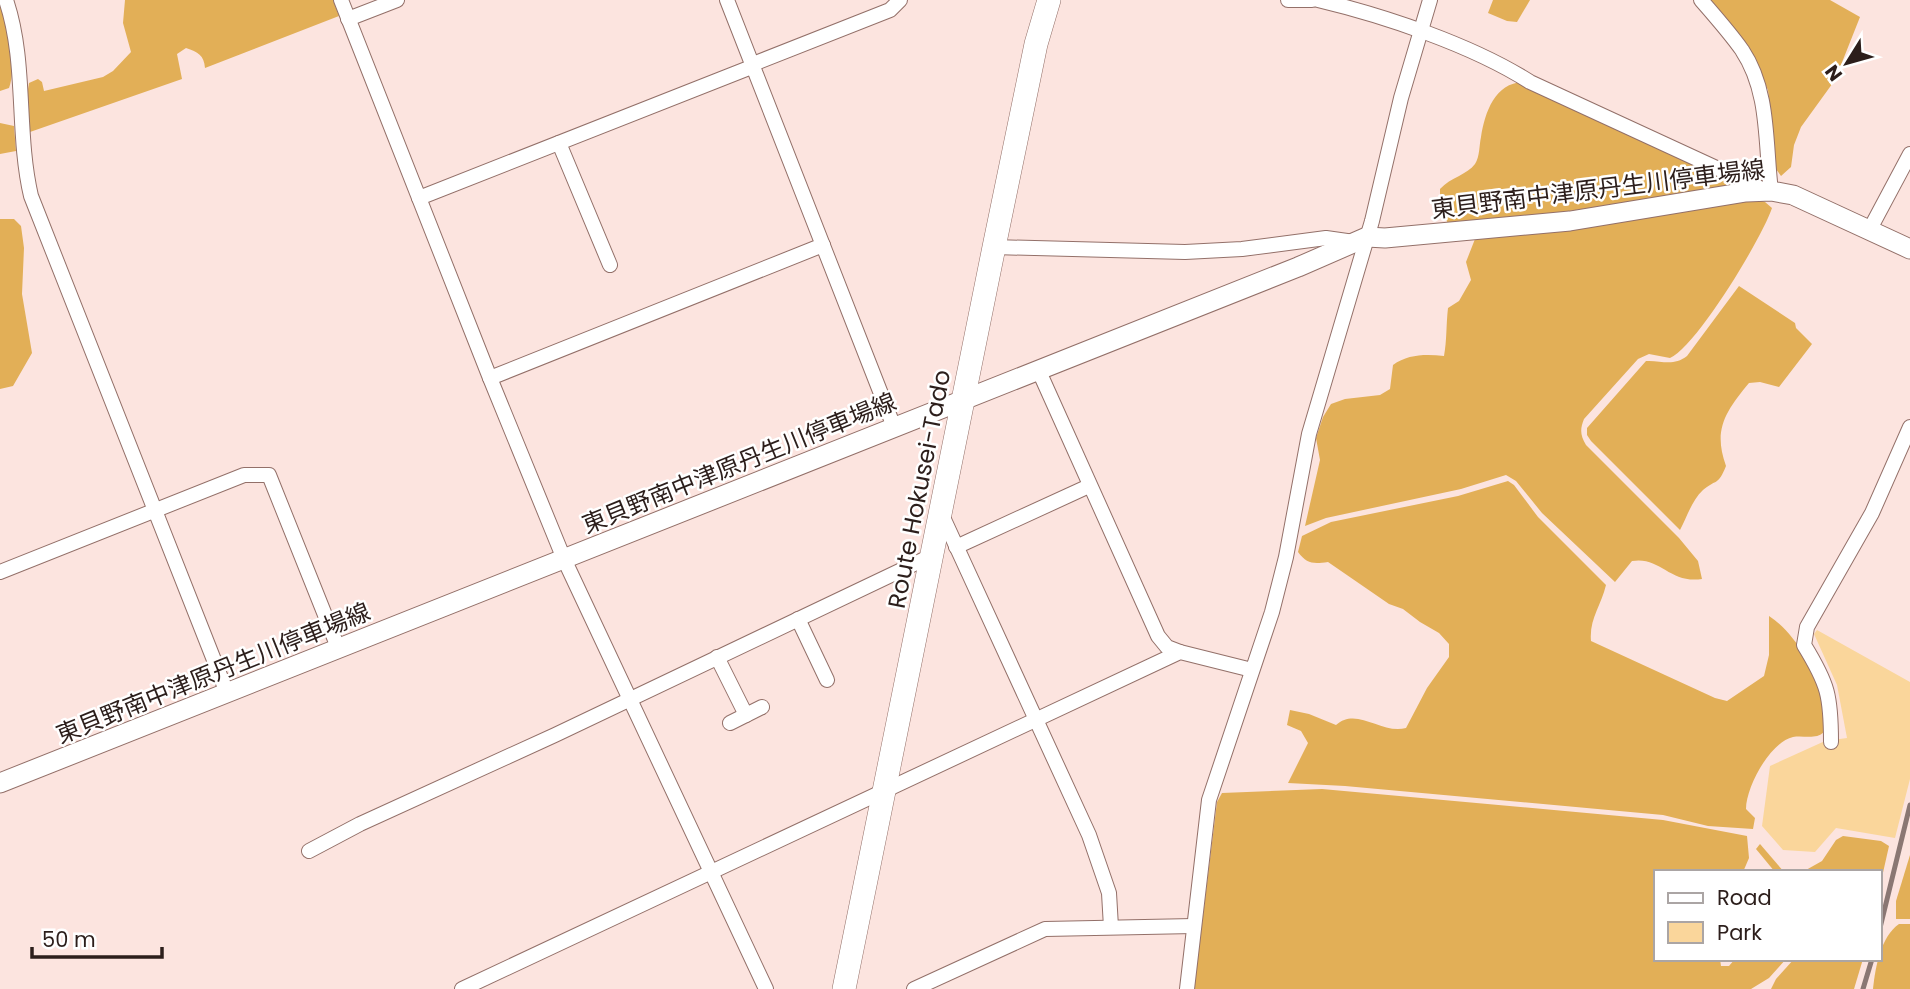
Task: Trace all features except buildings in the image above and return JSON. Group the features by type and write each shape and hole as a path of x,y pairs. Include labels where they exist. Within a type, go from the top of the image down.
{"main road":[{"name":"Route Hokusei-Tado","path":"844,989 1036,44 1049,0"},
{"name":"東貝野南中津原丹生川停車場線","path":"0,783 1298,267 1361,239 1570,221 1746,192 1769,191 1793,195 1910,249"}],"street":[{"path":"6,0 14,33 22,141 31,196 227,693"},
{"path":"341,0 564,559 766,989"},
{"path":"348,19 397,0"},
{"path":"727,0 894,427"},
{"path":"419,198 890,10 900,0"},
{"path":"1288,0 1312,0"},
{"path":"1318,0 1349,7 1477,53 1506,66 1530,82 1769,191 1763,104 1758,85 1743,52 1701,0"},
{"path":"1187,989 1209,800 1272,612 1286,557 1309,434 1361,239 1430,0"},
{"path":"559,143 610,265"},
{"path":"1870,229 1910,154"},
{"path":"994,247 1185,252 1252,248 1317,239 1361,239"},
{"path":"490,378 823,246"},
{"path":"1038,369 1158,636 1167,647 1180,652 1252,670"},
{"path":"1831,742 1831,704 1822,674 1804,645 1807,627 1872,513 1910,427"},
{"path":"0,572 244,475 269,475 339,650"},
{"path":"956,547 1089,486"},
{"path":"941,512 1102,867 1109,893 1111,928"},
{"path":"309,851 360,824 933,555"},
{"path":"799,619 827,680"},
{"path":"462,989 1180,652"},
{"path":"718,657 746,715"},
{"path":"730,723 762,707"},
{"path":"914,989 1045,929 1194,926"}],"green space":[{"path":"1817,630 1910,682 1910,779 1895,838 1836,828 1815,852 1783,850 1762,826 1770,766 1825,741 1847,738 1837,685 1814,634"}],"shaded area":[{"path":"125,0 333,0 339,16 205,68 200,55 186,48 177,54 182,79 30,132 27,95 29,83 38,79 42,82 44,91 103,77 113,71 131,52 123,23"},
{"path":"1493,0 1530,0 1517,22 1488,13"},
{"path":"1710,0 1830,0 1860,17 1835,80 1801,127 1794,145 1791,167 1781,176 1776,169 1768,90 1749,52"},
{"path":"0,2 6,21 12,69 9,88 0,91"},
{"path":"1523,82 1744,184 1459,228 1448,224 1440,205 1440,189 1475,164 1485,118 1498,93 1513,84"},
{"path":"0,123 14,126 16,151 0,154"},
{"path":"1751,198 1765,202 1772,208 1756,242 1712,313 1682,349 1670,358 1649,354 1638,359 1584,419 1581,429 1586,445 1679,538 1698,561 1702,579 1681,578 1650,562 1632,561 1615,582 1542,513 1516,481 1506,475 1461,489 1326,518 1305,526 1320,460 1316,438 1323,417 1331,404 1345,399 1380,395 1390,389 1393,365 1399,361 1417,356 1444,356 1448,308 1459,301 1471,280 1466,262 1475,239"},
{"path":"0,219 14,219 21,226 24,248 22,294 32,353 13,386 0,389"},
{"path":"1739,286 1795,323 1796,328 1812,344 1779,387 1760,382 1749,383 1733,403 1721,432 1726,466 1719,479 1703,490 1696,499 1680,530 1591,441 1587,428 1646,361 1672,362 1687,356"},
{"path":"1508,481 1538,517 1606,585 1594,619 1591,641 1727,701 1764,676 1769,655 1769,616 1797,644 1816,682 1826,726 1824,732 1817,736 1793,737 1784,741 1768,756 1755,778 1747,800 1746,809 1755,818 1753,829 1708,826 1663,815 1288,783 1308,743 1301,731 1287,725 1290,710 1336,725 1352,718 1388,728 1406,728 1427,688 1449,657 1449,644 1439,633 1403,609 1389,604 1328,562 1314,563 1304,559 1298,552 1302,536 1331,522 1458,496"},
{"path":"1322,789 1663,820 1747,836 1749,858 1744,870 1654,870 1654,961 1720,961 1721,966 1729,966 1733,961 1784,961 1769,978 1751,989 1194,989 1217,802 1222,793"},
{"path":"1843,836 1881,841 1889,846 1882,877 1882,870 1806,870 1822,861 1836,840"},
{"path":"1760,844 1782,870 1773,870 1756,849"},
{"path":"1910,855 1910,919 1896,919 1896,901"},
{"path":"1899,924 1910,924 1910,989 1873,989 1877,961 1882,961 1883,944"},
{"path":"1792,961 1862,961 1854,989 1771,989"}],"railway":[{"path":"1882,920 1910,805"},
{"path":"1863,989 1871,961"}]}
